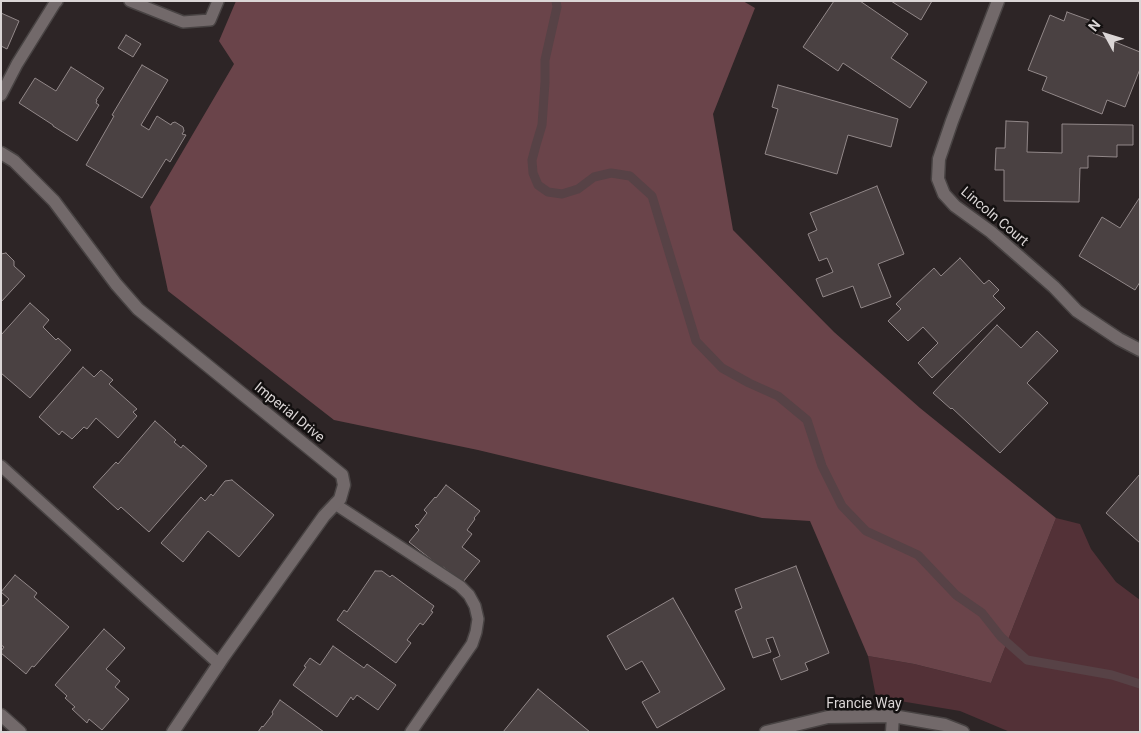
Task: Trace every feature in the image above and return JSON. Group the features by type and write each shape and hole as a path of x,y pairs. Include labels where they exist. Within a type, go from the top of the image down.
{"street":[{"name":"Lincoln Court","path":"998,1 939,159 938,179 944,194 955,206 991,232 1077,311 1118,339 1140,350"},
{"name":"Imperial Drive","path":"1,153 14,161 54,201 116,284 138,309 342,475 344,485 340,499 324,516 173,732"},
{"path":"1,715 20,732"},
{"path":"892,732 893,716"},
{"name":"Francie Way","path":"766,732 828,717 893,716 945,725 962,732"}],"lane":[{"path":"1,95 17,64 57,1"},
{"path":"130,1 184,22 210,20 218,1"},
{"path":"1,466 219,664"},
{"path":"335,504 460,586 469,595 475,606 478,619 472,644 411,732"}],"shaded area":[{"path":"236,1 743,1 755,8 713,114 733,230 834,332 920,408 1056,518 991,683 914,664 868,656 810,521 762,518 478,450 334,420 168,291 150,207 234,64 219,41"},
{"path":"1056,518 1080,524 1091,549 1116,582 1140,600 1140,732 1010,732 960,711 876,697 868,656 914,664 991,683"}],"building":[{"path":"834,1 860,1 908,34 891,58 927,82 910,108 843,63 838,71 803,47"},
{"path":"891,1 932,1 921,20"},
{"path":"1067,12 1097,23 1093,33 1140,52 1140,69 1125,107 1107,100 1102,114 1042,90 1047,77 1028,70 1050,15 1064,21"},
{"path":"1,13 19,21 7,49 1,46"},
{"path":"126,35 141,44 133,57 118,48"},
{"path":"142,65 168,80 141,125 149,130 157,116 171,125 175,122 183,127 184,131 182,134 186,135 170,162 166,159 142,198 86,165 114,116 112,115"},
{"path":"71,67 104,88 96,100 96,103 99,105 77,141 19,103 35,78 56,91"},
{"path":"778,85 898,119 891,147 848,135 837,174 765,154 778,109 772,107"},
{"path":"1006,121 1028,122 1027,152 1062,153 1062,124 1133,125 1133,145 1117,145 1117,157 1088,156 1088,168 1080,168 1079,202 1004,201 1004,170 995,170 996,148 1005,148"},
{"path":"877,186 904,254 878,264 891,297 861,308 853,286 823,297 816,279 833,272 827,258 819,261 808,234 817,230 810,213"},
{"path":"1140,197 1140,282 1135,290 1079,256 1102,217 1120,228"},
{"path":"6,253 14,261 14,266 25,276 1,302 1,254"},
{"path":"960,258 984,284 989,280 999,290 993,296 1005,308 932,378 918,363 938,343 923,327 908,341 888,321 901,309 896,304 934,268 941,276"},
{"path":"30,303 49,320 43,327 56,340 58,338 71,350 30,398 1,373 1,335"},
{"path":"997,325 1021,348 1037,331 1058,351 1027,383 1048,403 1000,453 952,408 933,393"},
{"path":"83,367 94,377 101,370 113,380 109,384 137,409 133,412 137,416 118,438 96,418 87,429 84,427 72,439 62,431 59,435 39,417"},
{"path":"155,421 176,440 174,442 181,448 183,445 207,466 149,532 121,507 118,510 93,487 116,462 118,464"},
{"path":"1140,474 1140,543 1106,513"},
{"path":"232,480 274,515 239,557 208,531 183,562 161,543 201,497 205,501 211,494 213,496 225,481"},
{"path":"446,485 480,511 467,530 472,534 462,547 480,561 463,582 409,542 419,530 415,526 418,525 427,513 424,510"},
{"path":"796,566 829,653 805,663 808,670 781,680 773,659 780,656 773,637 766,639 771,652 753,658 735,611 742,608 735,589"},
{"path":"375,571 382,571 390,577 392,575 434,606 431,611 433,612 423,625 420,623 407,640 411,643 396,663 337,620 344,610 347,612"},
{"path":"15,575 37,593 34,597 69,627 26,674 1,653 4,647 1,645 1,605 3,606 9,599 1,592"},
{"path":"673,598 725,689 657,728 642,702 660,692 642,661 626,670 607,636"},
{"path":"104,629 125,648 106,669 120,681 115,687 129,699 102,730 89,719 87,723 72,709 75,707 55,685"},
{"path":"333,646 364,668 367,664 396,685 378,710 357,695 353,700 351,697 337,717 293,685 310,658 320,665"},
{"path":"538,689 590,732 503,732"},
{"path":"280,700 324,732 258,732 273,714 272,712"}],"waterway":[{"path":"556,1 557,7 545,60 542,125 532,160 533,173 538,185 548,192 562,194 578,189 594,177 611,173 630,176 652,196 696,341 722,368 778,396 807,420 822,466 842,506 866,531 918,555 956,595 982,613 1001,637 1027,660 1112,675 1140,684"}]}
